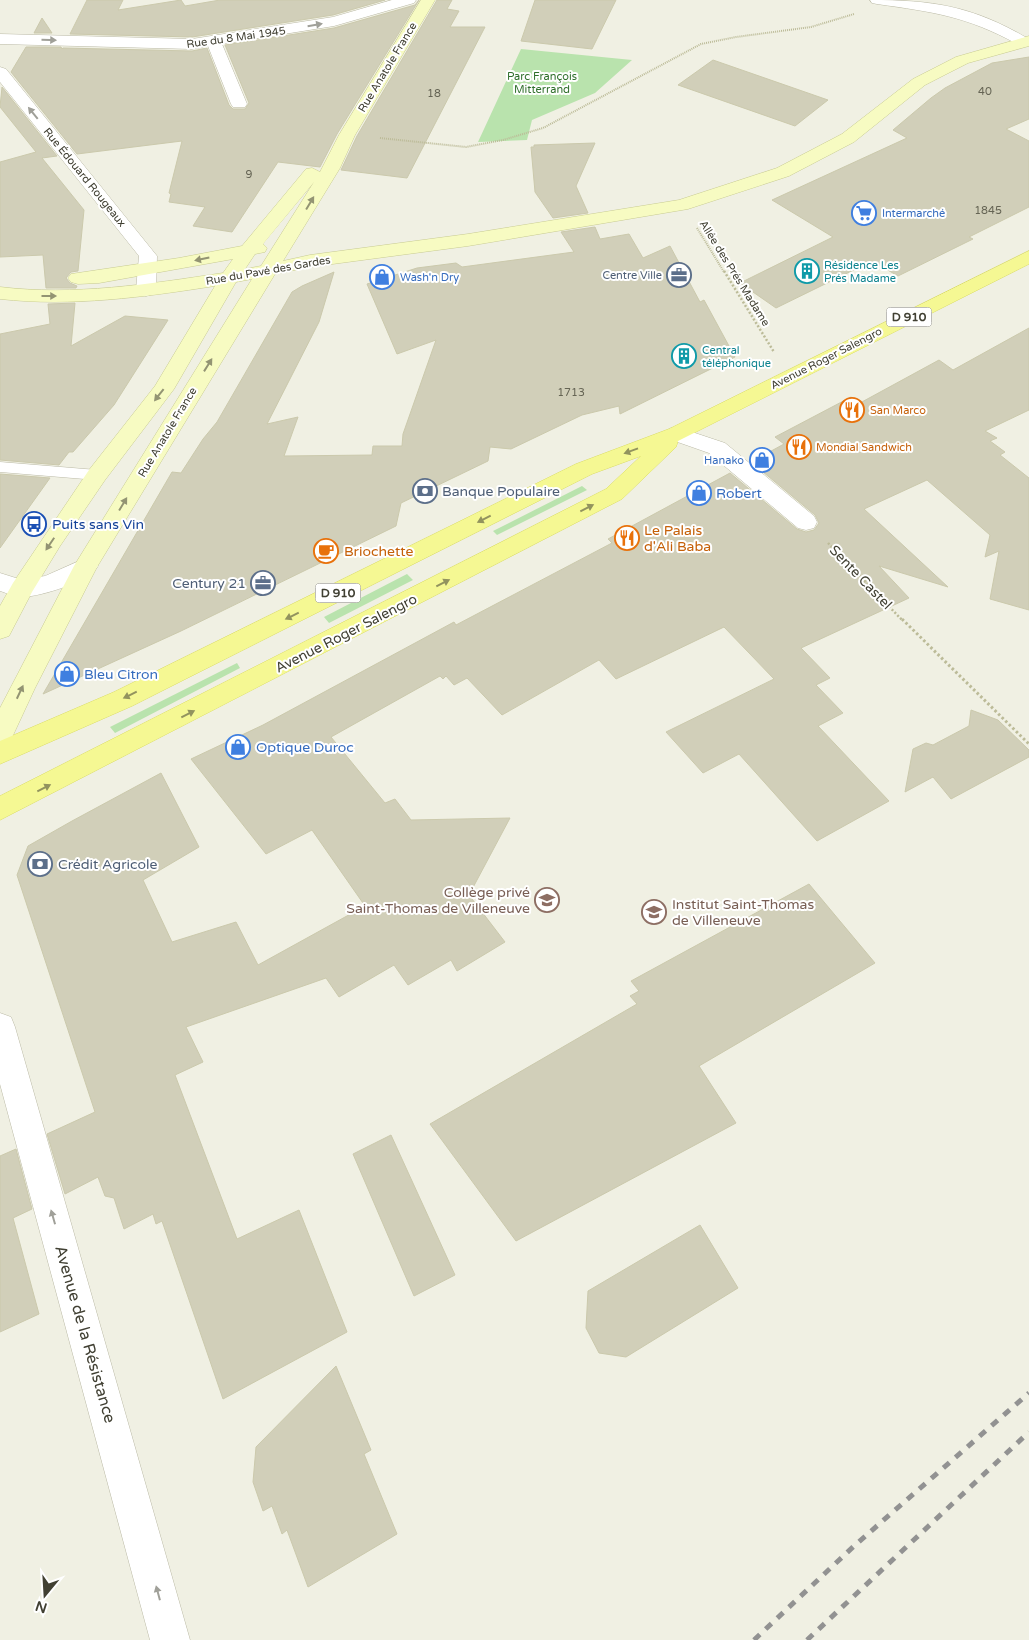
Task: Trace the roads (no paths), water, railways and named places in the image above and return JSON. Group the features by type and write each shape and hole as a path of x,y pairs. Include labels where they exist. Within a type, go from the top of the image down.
{"main road":[{"name":"Rue Anatole France","path":"0,737 22,688 86,566 168,429 268,268 299,243 347,135 425,0"},
{"name":"Rue du Pavé des Gardes","path":"0,293 26,296 97,295 146,290 229,278 268,268 536,229 682,205 783,172 848,138 919,82 962,60 1026,41"},
{"name":"Rue Anatole France","path":"0,630 10,585 164,389 229,278 249,249 347,135"},
{"name":"Rue du Pavé des Gardes","path":"0,284 25,280 99,276 179,264 249,249 299,243 536,229"},
{"name":"Avenue Roger Salengro","path":"0,753 123,699 584,469 677,434 789,376 1029,257"},
{"name":"Avenue Roger Salengro","path":"0,809 614,494 677,434"}],"street":[{"name":"Rue du 8 Mai 1945","path":"0,39 177,44 214,42 334,21 366,5 409,0"},
{"path":"877,0 943,9 968,16 1026,41"},
{"path":"214,42 240,104"},
{"name":"Rue Édouard Rougeaux","path":"0,72 148,256 146,290"},
{"path":"677,434 717,448 806,522"},
{"path":"10,585 50,584 86,566"},
{"name":"Avenue de la Résistance","path":"0,1028 170,1640"}],"lane":[{"path":"0,467 97,475"}],"railway":[{"path":"754,1640 854,1546 1029,1393"},
{"path":"807,1640 1029,1432"}],"place":[{"name":"Intermarché","path":"864,213"},
{"name":"Résidence Les Prés Madame","path":"807,271"},
{"name":"Centre Ville","path":"679,275"},
{"name":"Wash'n Dry","path":"382,277"},
{"name":"Central téléphonique","path":"684,356"},
{"name":"San Marco","path":"852,410"},
{"name":"Mondial Sandwich","path":"799,447"},
{"name":"Hanako","path":"762,460"},
{"name":"Banque Populaire","path":"425,491"},
{"name":"Robert","path":"699,493"},
{"name":"Puits sans Vin","path":"34,524"},
{"name":"Le Palais d'Ali Baba","path":"627,538"},
{"name":"Briochette","path":"326,551"},
{"name":"Century 21","path":"263,583"},
{"name":"Bleu Citron","path":"67,674"},
{"name":"Optique Duroc","path":"238,747"},
{"name":"Crédit Agricole","path":"40,864"},
{"name":"Collège privé Saint-Thomas de Villeneuve","path":"547,900"},
{"name":"Institut Saint-Thomas de Villeneuve","path":"654,912"}],"park label":[{"name":"Parc François Mitterrand","path":"542,82"}]}
